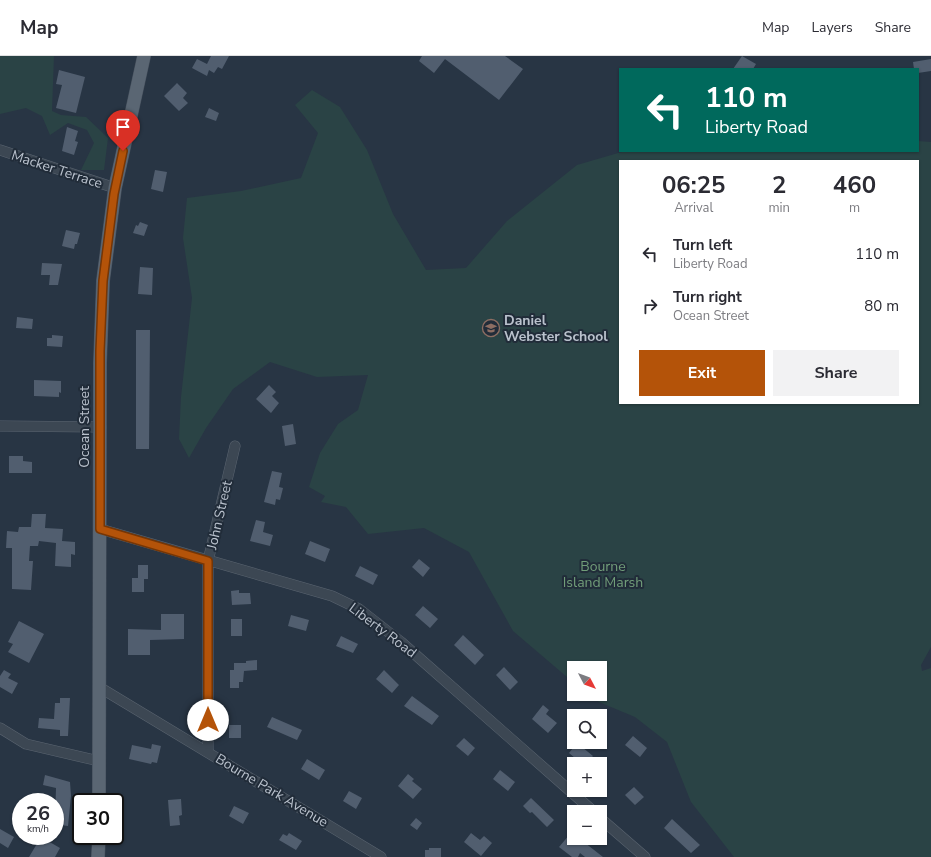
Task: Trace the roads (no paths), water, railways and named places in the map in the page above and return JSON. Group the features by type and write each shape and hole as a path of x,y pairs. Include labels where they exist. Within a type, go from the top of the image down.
{"main road":[{"name":"Ocean Street","path":"99,793 100,363 103,281 115,188 144,56"},
{"path":"98,845 98,857"}],"street":[{"name":"Macker Terrace","path":"0,150 115,188"},
{"path":"0,426 101,427"},
{"name":"John Street","path":"208,752 208,561 235,446"},
{"name":"Liberty Road","path":"100,529 332,596 359,609 401,642 586,805"},
{"name":"Bourne Park Avenue","path":"99,687 382,857"},
{"path":"0,728 26,744 99,761"},
{"path":"607,824 645,857"}],"place":[{"name":"Daniel Webster School","path":"491,328"}],"park label":[{"name":"Bourne Island Marsh","path":"603,574"}]}
